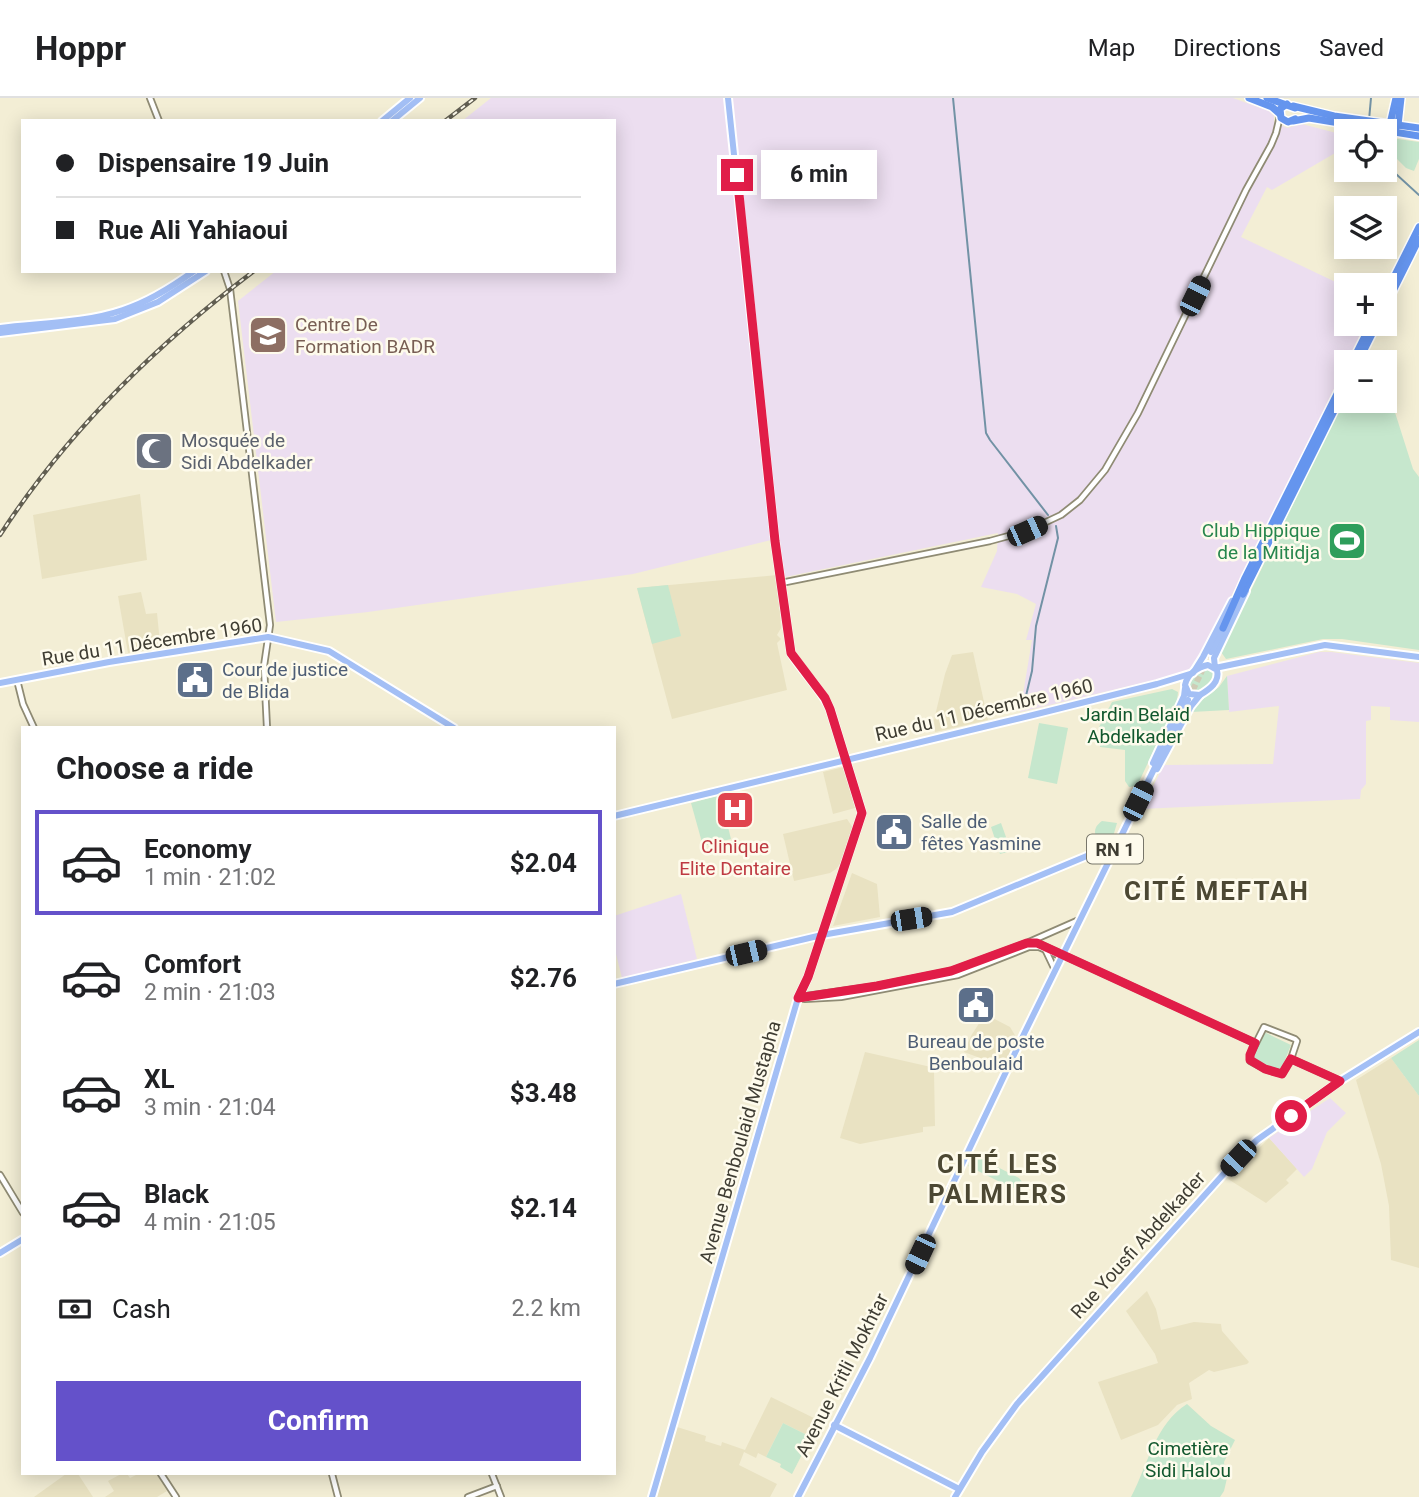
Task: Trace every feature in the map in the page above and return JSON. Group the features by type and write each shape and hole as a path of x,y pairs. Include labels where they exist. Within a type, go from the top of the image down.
{"highway":[{"path":"1250,98 1272,107 1284,121 1309,118 1334,121"},
{"path":"1267,98 1343,119"},
{"path":"1394,119 1395,98"},
{"path":"1397,119 1401,98"},
{"path":"1280,115 1281,108 1290,105"},
{"path":"1290,105 1297,113 1292,121"},
{"path":"1400,110 1405,120 1417,132"},
{"path":"1397,128 1417,132"},
{"path":"1396,273 1419,227"},
{"path":"1397,283 1419,239"},
{"path":"1248,578 1334,401"},
{"path":"1223,628 1334,410"}],"main road":[{"path":"384,119 410,98"},
{"path":"394,119 420,98"},
{"name":"Avenue Benboulaid Mustapha","path":"652,1497 798,998 808,977 862,813 825,698 791,653 728,98"},
{"path":"0,328 122,310 152,298 191,273"},
{"path":"0,333 116,319 158,302 203,273"},
{"path":"1215,651 1248,578"},
{"path":"1193,673 1248,578"},
{"path":"1216,682 1218,673 1214,658 1223,628"},
{"name":"Rue du 11 Décembre 1960","path":"0,683 268,637 329,651 451,726"},
{"path":"1250,661 1227,671 1200,695 1187,693 1185,681 1204,665 1215,668 1309,646 1325,645 1419,657"},
{"path":"1215,651 1226,663 1250,661"},
{"name":"Rue du 11 Décembre 1960","path":"616,816 1193,673"},
{"name":"Rue du 11 Décembre 1960","path":"1157,684 1173,684 1187,693"},
{"name":"RN 1","path":"1149,778 1157,751 1187,693"},
{"name":"RN 1","path":"1149,778 1163,760 1191,706 1200,695"},
{"name":"Avenue Kritli Mokhtar","path":"798,1497 883,1333 1149,778"},
{"path":"616,984 822,935 953,912 1118,843"},
{"name":"Rue Yousfi Abdelkader","path":"955,1497 982,1452 1031,1387 1220,1177 1257,1140 1340,1081 1419,1032"},
{"path":"0,1253 21,1240"},
{"path":"834,1425 959,1489"}],"street":[{"path":"150,98 158,119"},
{"path":"781,583 990,541 1027,531 1061,514 1080,500 1105,470 1138,413 1276,133 1280,115"},
{"path":"1276,133 1292,121"},
{"path":"225,273 230,289 270,625 264,666 267,726"},
{"path":"17,680 23,704 33,726"},
{"path":"798,998 951,971 1080,920"},
{"path":"1027,943 1046,945 1062,956"},
{"path":"798,998 841,996 958,975 1029,947 1062,956 1255,1043"},
{"path":"1044,949 1055,971"},
{"path":"1264,1027 1295,1039 1296,1046 1291,1059 1282,1074 1265,1069 1250,1060 1264,1027"},
{"path":"1291,1059 1340,1081"},
{"path":"0,1175 21,1210"},
{"path":"163,1475 176,1497"},
{"path":"332,1475 338,1497"},
{"path":"492,1475 500,1497"},
{"path":"468,1497 497,1486"}],"shaded area":[{"path":"491,98 1233,98 1269,111 1274,116 1274,122 1287,128 1302,124 1334,132 1334,154 1272,190 1267,187 1241,237 1334,281 1334,336 1359,336 1353,350 1334,350 1334,389 1266,531 1193,667 1184,673 1020,712 1032,640 1026,640 1036,604 1017,594 981,587 997,551 998,533 785,577 779,538 633,574 368,612 276,622 238,301 273,273 616,273 616,119 465,119"},
{"path":"140,494 147,560 42,579 33,515"},
{"path":"777,575 781,628 777,635 781,639 777,643 787,690 672,719 637,588"},
{"path":"141,592 146,614 157,613 160,643 157,649 128,653 118,596"},
{"path":"973,652 988,720 935,732 934,720 952,655"},
{"path":"1319,652 1419,663 1419,722 1390,720 1390,707 1371,706 1371,720 1366,721 1366,784 1361,790 1360,799 1141,809 1164,765 1273,764 1279,706 1229,712 1227,676"},
{"path":"844,767 855,808 833,814 823,772"},
{"path":"847,819 853,828 836,869 830,873 794,881 783,834"},
{"path":"852,873 877,884 880,917 833,926"},
{"path":"681,894 697,959 622,978 616,954 616,915"},
{"path":"985,1014 1010,1027 1016,1037 1004,1067 964,1052"},
{"path":"865,1052 931,1067 934,1071 935,1126 923,1127 923,1132 860,1144 840,1138"},
{"path":"1391,1058 1419,1096 1419,1268 1391,1260 1389,1206 1381,1164 1356,1080"},
{"path":"1330,1098 1346,1113 1327,1132 1312,1169 1304,1177 1269,1138"},
{"path":"1269,1138 1297,1169 1286,1180 1289,1183 1266,1203 1228,1179"},
{"path":"1147,1291 1156,1309 1161,1330 1194,1322 1221,1324 1222,1331 1249,1362 1214,1372 1209,1370 1189,1383 1192,1399 1177,1405 1158,1425 1121,1440 1098,1382 1158,1363 1155,1354 1126,1311"},
{"path":"771,1397 820,1421 811,1437 783,1423 766,1457 758,1453 756,1458 744,1452 739,1465 777,1484 770,1497 657,1497 677,1427 706,1436 705,1441 721,1446 722,1442 745,1450"},
{"path":"65,1475 79,1475 93,1497 34,1497"},
{"path":"119,1475 128,1475 130,1478 136,1475 158,1475 167,1491 157,1497 105,1497 114,1491 108,1481"}],"green space":[{"path":"1397,139 1419,142 1419,159 1414,171 1406,168 1397,159"},
{"name":"Club Hippique de la Mitidja","path":"1337,413 1395,413 1413,469 1419,477 1419,650 1342,639 1323,639 1226,659 1221,652"},
{"path":"668,585 681,636 652,644 637,588"},
{"path":"1207,667 1214,674 1212,682 1199,692 1189,690 1188,680"},
{"path":"1227,676 1229,710 1191,712 1195,705 1219,687"},
{"name":"Jardin Belaïd Abdelkader","path":"1172,689 1178,692 1177,701 1137,786 1129,787 1125,781 1125,750 1100,747 1099,727 1112,702"},
{"path":"1039,723 1068,728 1057,784 1028,778"},
{"path":"720,795 731,839 703,846 691,803"},
{"path":"1102,821 1117,823 1112,840 1104,846 1100,845 1095,832"},
{"path":"1001,823 1011,851 1000,854 991,827"},
{"path":"1264,1032 1291,1045 1280,1072 1252,1058"},
{"path":"1419,1040 1419,1096 1391,1058"},
{"path":"974,1155 1019,1178 1021,1186 1012,1188 968,1166"},
{"name":"Cimetière Sidi Halou","path":"1187,1404 1211,1426 1235,1440 1224,1462 1228,1474 1224,1491 1220,1497 1131,1497 1153,1446 1167,1422"},
{"path":"783,1423 811,1437 792,1474 780,1467 781,1464 766,1457"}],"waterway":[{"path":"953,98 986,433 1048,515"},
{"path":"1369,119 1371,98"},
{"path":"1397,175 1419,195"},
{"path":"1023,708 1032,671 1036,626 1058,538 1056,526"}],"tunnel":[{"path":"1189,698 1211,652"}],"railway":[{"path":"448,119 475,98"},
{"path":"0,535 54,461 115,392 182,329 251,273"}],"place":[{"name":"Centre De Formation BADR","path":"268,335"},
{"name":"Mosquée de Sidi Abdelkader","path":"154,451"},
{"name":"Club Hippique de la Mitidja","path":"1347,541"},
{"name":"Cour de justice de Blida","path":"195,680"},
{"name":"Clinique Elite Dentaire","path":"735,810"},
{"name":"Salle de fêtes Yasmine","path":"894,832"},
{"name":"Bureau de poste Benboulaid","path":"976,1005"}],"district":[{"name":"CITÉ MEFTAH","path":"1217,891"},
{"name":"CITÉ LES PALMIERS","path":"998,1179"}],"route":[{"path":"737,175 775,541 791,653 825,698 830,709 862,813 808,977 798,998 951,971 1027,943 1037,943 1255,1043 1250,1060 1265,1069 1282,1074 1291,1059 1340,1081 1291,1116"}]}
